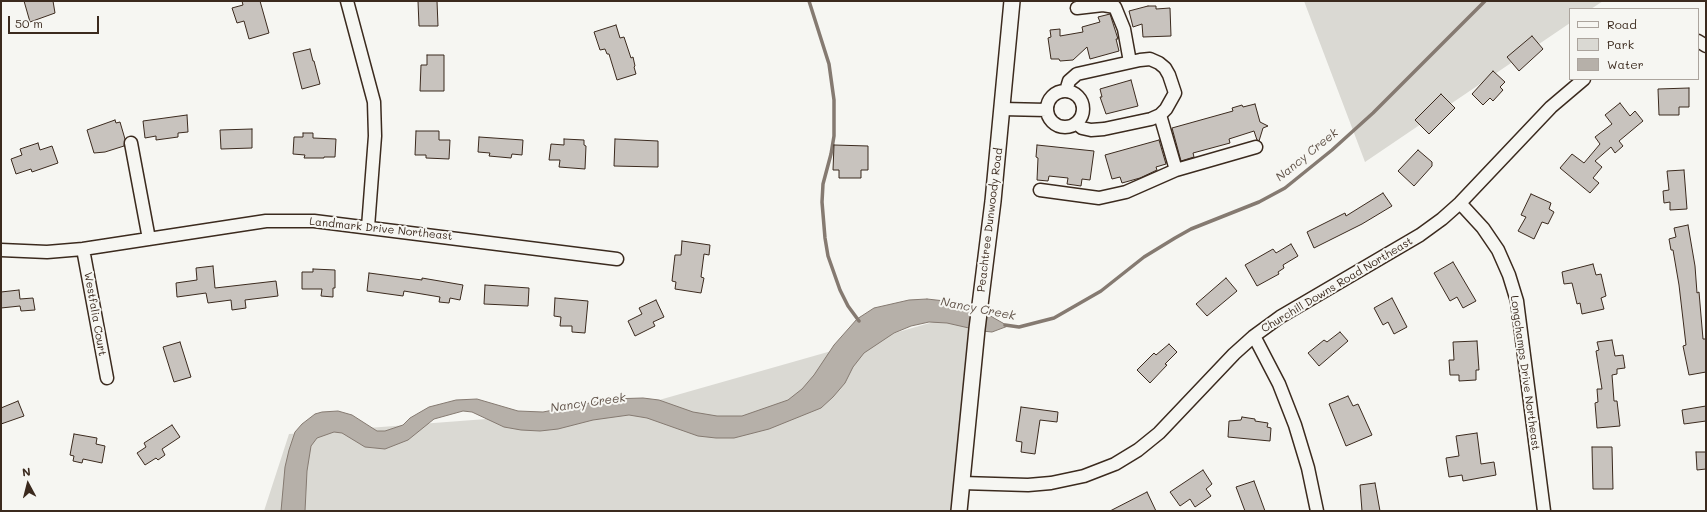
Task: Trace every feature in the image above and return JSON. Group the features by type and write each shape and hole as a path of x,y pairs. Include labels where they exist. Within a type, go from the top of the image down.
{"main road":[{"name":"Peachtree Dunwoody Road","path":"959,511 977,329 1002,109 1012,1"}],"street":[{"path":"347,1 374,102 375,136 368,227"},
{"path":"1077,8 1103,5 1115,7 1124,29 1130,62"},
{"path":"1066,91 1069,81 1077,74 1150,59 1159,63 1165,68 1175,93 1166,109 1160,115 1151,119 1104,129 1091,130 1082,128 1076,123"},
{"name":"Churchill Downs Road Northeast","path":"962,483 1028,485 1051,483 1084,476 1115,464 1138,450 1159,434 1234,354 1254,336 1280,318 1420,235 1442,219 1460,203 1551,107 1583,80"},
{"path":"1066,91 1075,94 1080,100 1083,105 1083,114 1076,123 1069,127 1062,127 1055,124 1050,119 1047,110 1052,97 1060,92 1066,91"},
{"path":"1002,109 1047,110"},
{"path":"1160,115 1176,170"},
{"path":"131,143 149,239"},
{"path":"1040,190 1099,198 1126,192 1176,170 1256,147"},
{"name":"Longchamps Drive Northeast","path":"1460,203 1483,228 1498,250 1509,275 1517,301 1544,511"},
{"name":"Landmark Drive Northeast","path":"1,250 47,252 84,249 266,221 314,221 617,259"},
{"name":"Westfalia Court","path":"84,249 107,378"},
{"path":"1254,336 1279,384 1295,425 1308,468 1317,511"}],"green space":[{"path":"1304,1 1603,1 1592,8 1569,8 1569,24 1365,162"},
{"path":"979,309 960,511 264,511 289,434 631,408"}],"water":[{"path":"927,299 945,301 980,310 1008,326 992,332 947,323 929,322 911,326 894,333 864,353 853,367 845,383 821,408 769,429 734,438 698,436 647,418 629,415 593,420 558,429 540,431 521,430 504,427 472,412 463,411 434,419 408,440 385,449 365,447 342,433 334,432 317,438 311,446 307,471 305,511 281,511 285,467 295,432 302,424 315,414 338,411 352,415 377,431 385,431 403,425 410,418 429,407 456,400 477,399 518,411 543,412 610,399 643,398 659,400 693,412 717,416 742,416 788,400 802,389 814,375 834,345 857,319 874,308 909,300"}],"building":[{"path":"24,1 53,1 55,13 30,22"},
{"path":"242,1 260,1 269,33 249,39 244,21 237,23 232,8 243,5"},
{"path":"418,1 437,1 438,26 419,26"},
{"path":"1148,6 1156,6 1156,9 1170,8 1171,36 1143,37 1142,24 1133,27 1129,11"},
{"path":"1110,14 1118,39 1116,39 1119,51 1090,59 1087,47 1073,60 1060,61 1059,59 1051,59 1048,38 1051,37 1050,30 1060,29 1060,36 1083,32 1082,27 1100,22 1098,17"},
{"path":"616,25 620,38 624,37 631,58 633,57 636,74 617,80 609,54 607,54 605,49 600,50 594,32"},
{"path":"1532,36 1543,49 1519,71 1507,57"},
{"path":"310,49 320,84 302,89 293,53"},
{"path":"427,55 444,55 444,91 420,91 421,65 427,65"},
{"path":"1493,71 1505,82 1500,87 1503,90 1493,101 1490,98 1483,105 1472,94"},
{"path":"1131,80 1138,106 1106,114 1100,97 1102,97 1100,89"},
{"path":"1689,88 1689,107 1679,107 1679,115 1659,115 1658,89"},
{"path":"1441,94 1455,108 1429,134 1415,120"},
{"path":"1620,103 1630,116 1635,111 1643,121 1619,141 1623,146 1615,153 1611,147 1595,161 1602,167 1593,178 1599,183 1590,193 1560,168 1572,154 1584,163 1600,144 1595,137 1612,124 1605,115"},
{"path":"1255,104 1260,122 1268,126 1263,128 1259,141 1257,140 1254,131 1229,139 1230,143 1193,153 1194,157 1181,161 1172,128 1233,111 1232,108 1242,105 1243,107"},
{"path":"187,115 188,132 178,133 178,137 156,140 156,136 145,138 143,121"},
{"path":"115,120 116,123 120,122 125,139 124,146 105,152 94,153 87,130"},
{"path":"252,129 252,148 221,149 220,130"},
{"path":"416,131 439,131 439,140 450,140 449,159 426,158 426,155 415,155"},
{"path":"303,133 313,133 313,138 336,139 335,157 304,158 305,155 293,154 294,137 303,137"},
{"path":"479,137 523,140 522,155 512,154 511,158 489,156 490,153 478,152"},
{"path":"564,139 584,140 584,145 586,146 585,169 559,167 560,160 549,160 551,144 564,145"},
{"path":"615,139 658,141 658,167 614,166"},
{"path":"1159,140 1166,164 1156,167 1157,170 1140,178 1122,183 1120,177 1112,179 1105,155"},
{"path":"38,143 40,150 52,146 58,163 32,172 31,169 16,174 11,159 22,155 20,149"},
{"path":"834,145 868,146 868,170 861,170 861,178 839,178 839,170 833,170"},
{"path":"1037,145 1094,151 1090,180 1082,179 1081,186 1067,184 1068,178 1049,176 1048,181 1037,180"},
{"path":"1418,150 1432,162 1432,166 1414,186 1398,171"},
{"path":"1684,170 1687,209 1670,210 1670,202 1664,203 1663,191 1669,190 1667,171"},
{"path":"1383,193 1392,206 1362,224 1314,248 1307,232 1345,213 1346,216"},
{"path":"1531,194 1551,203 1549,209 1554,212 1548,224 1542,222 1534,239 1518,231 1526,217 1521,215"},
{"path":"1688,225 1695,266 1697,293 1699,292 1703,339 1706,339 1706,372 1689,375 1683,346 1686,345 1679,285 1673,250 1671,250 1669,239 1676,237 1674,228"},
{"path":"682,241 710,245 709,255 704,254 701,277 704,278 701,293 675,289 676,282 672,281 675,255 681,255"},
{"path":"1291,244 1298,256 1283,265 1284,268 1278,272 1279,274 1257,286 1245,265 1273,249 1276,253"},
{"path":"1453,262 1476,301 1463,308 1457,297 1450,301 1434,273"},
{"path":"1593,264 1596,275 1601,274 1606,296 1601,298 1604,309 1582,314 1580,303 1577,304 1572,283 1564,284 1562,272"},
{"path":"213,266 215,288 276,281 278,296 245,300 246,308 232,310 231,300 208,303 206,293 177,297 176,283 197,280 196,268"},
{"path":"313,269 335,270 335,288 333,288 333,297 321,296 322,289 302,289 302,272 313,272"},
{"path":"369,273 422,280 422,278 463,285 460,300 450,298 449,303 439,302 440,297 404,291 403,296 367,291"},
{"path":"1226,278 1237,291 1207,316 1196,304"},
{"path":"485,285 529,288 528,306 484,304"},
{"path":"19,290 20,299 33,298 35,310 21,311 20,306 1,308 1,292"},
{"path":"555,298 588,301 585,333 572,332 572,326 560,326 561,317 554,316"},
{"path":"1392,298 1407,327 1394,334 1388,322 1383,325 1374,308"},
{"path":"656,300 664,317 653,322 655,326 635,336 628,321 642,314 639,308"},
{"path":"1340,332 1348,341 1319,366 1308,353 1324,340 1327,342"},
{"path":"1612,340 1615,356 1623,355 1625,368 1617,369 1617,374 1612,375 1614,401 1617,401 1620,426 1597,428 1595,403 1598,402 1597,389 1602,389 1596,351 1599,350 1597,342"},
{"path":"1477,341 1479,370 1476,370 1476,380 1459,381 1459,375 1450,375 1449,360 1454,360 1453,342"},
{"path":"180,342 191,377 174,382 163,347"},
{"path":"1169,344 1177,352 1150,383 1137,370 1154,353 1156,355"},
{"path":"1348,396 1353,406 1358,404 1372,435 1346,446 1329,404"},
{"path":"18,401 24,416 1,424 1,408"},
{"path":"1706,406 1706,421 1684,424 1682,410"},
{"path":"1021,407 1058,412 1057,422 1040,420 1035,454 1021,452 1022,442 1016,441"},
{"path":"1242,417 1268,423 1267,427 1271,428 1270,441 1228,437 1229,421 1241,420"},
{"path":"172,425 180,437 162,449 165,455 158,460 156,458 145,465 137,453 146,447 144,443"},
{"path":"1477,433 1481,464 1494,462 1496,475 1463,481 1462,475 1449,477 1446,458 1459,456 1456,436"},
{"path":"74,434 97,438 96,444 105,446 102,463 83,459 82,463 73,461 74,456 70,455"},
{"path":"1592,447 1612,447 1613,489 1593,489"},
{"path":"1696,452 1706,452 1706,469 1697,470"},
{"path":"1203,470 1212,484 1206,489 1211,496 1195,507 1190,499 1180,506 1170,492"},
{"path":"1254,481 1265,511 1245,511 1236,487"},
{"path":"1375,483 1380,511 1362,511 1360,485"},
{"path":"1147,492 1156,511 1110,511"}],"waterway":[{"path":"809,1 829,64 834,100 834,136 823,184 822,202 825,238 828,256 840,290 848,306 859,321"},
{"name":"Nancy Creek","path":"1005,325 1019,327 1054,318 1101,291 1144,257 1175,238 1191,229 1259,202 1285,188 1332,150 1373,113 1485,1"}]}
